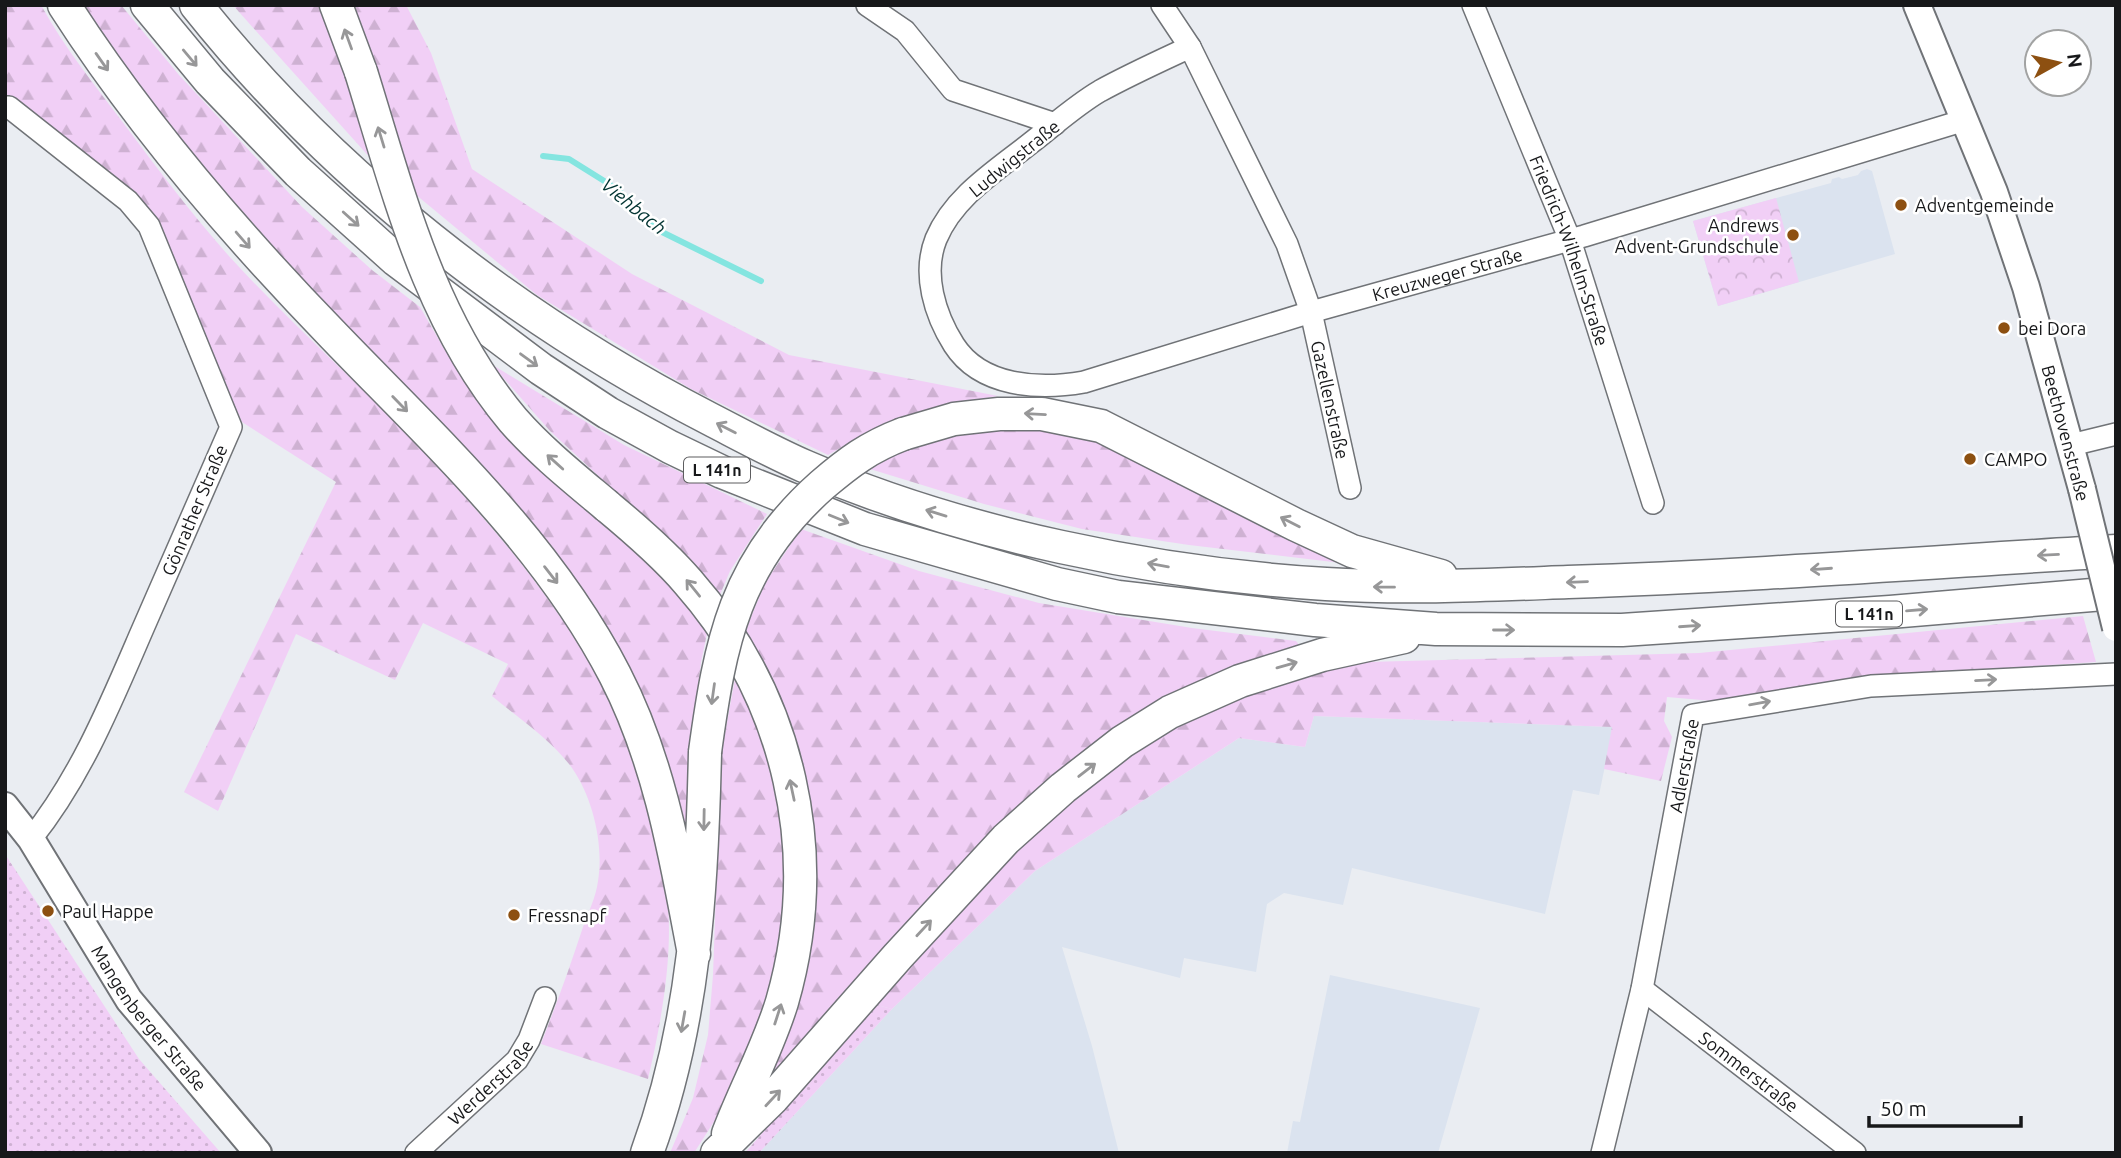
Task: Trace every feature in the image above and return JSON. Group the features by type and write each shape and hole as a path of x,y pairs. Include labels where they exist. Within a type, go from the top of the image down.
{"highway":[{"path":"64,5 124,94 186,173 258,256 484,493 525,541 581,617 616,676 654,769 678,869 694,954"},
{"name":"L 141n","path":"147,5 210,81 298,172 397,260 566,387 670,447 722,472 865,529 1057,584 1118,597 1315,620 1436,629 1622,630 2116,593"},
{"name":"L 141n","path":"196,5 218,33 288,108 382,201 544,322 638,380 803,466 952,518 1047,543 1162,566 1322,584 1417,587 1645,580 2116,551"},
{"path":"336,5 427,278 468,358 514,421 555,462 651,543 688,582 719,620 750,671 770,712 785,758 795,803 801,873 799,921 790,967 769,1041 720,1149"},
{"path":"647,1153 659,1122 682,1031 694,954 703,860 705,752 714,683 730,620 761,554 791,514 866,449 903,434 954,419 1007,413 1042,414 1101,426 1352,551 1477,585"},
{"path":"720,1149 773,1098 1006,839 1063,788 1122,742 1170,712 1240,681 1322,655 1436,629"}],"main road":[{"name":"Beethovenstraße","path":"1917,5 1994,192 2026,287 2071,445 2116,628"},
{"name":"Mangenberger Straße","path":"5,806 31,839 129,1000 258,1153"}],"street":[{"path":"867,5 905,31 953,90 1055,124"},
{"path":"1162,5 1190,47 1282,233 1311,312"},
{"name":"Friedrich-Wilhelm-Straße","path":"1474,5 1570,240 1653,503"},
{"name":"Ludwigstraße","path":"946,331 933,297 931,258 946,220 970,191 1098,92 1190,47"},
{"name":"Gönrather Straße","path":"5,107 9,107 128,201 149,226 230,427 112,699 72,781 31,839"},
{"name":"Kreuzweger Straße","path":"946,331 973,368 984,374 1004,381 1061,387 1084,383 1311,312 1570,240 1965,120"},
{"name":"Gazellenstraße","path":"1311,312 1350,488"},
{"path":"2071,445 2116,434"},
{"name":"Adlerstraße","path":"1602,1153 1642,989 1693,715 1871,686 2116,674"},
{"name":"Sommerstraße","path":"1642,989 1855,1153"},
{"name":"Werderstraße","path":"416,1153 517,1060 529,1040 545,998"}],"shaded area":[{"name":"Andrews Advent-Grundschule","path":"1867,169 1872,171 1895,254 1718,306 1693,221 1831,183 1832,179 1839,177 1842,179 1858,175"},
{"path":"1314,716 1613,727 1599,795 1573,790 1545,914 1352,868 1343,905 1284,893 1267,904 1256,972 1184,958 1180,978 1062,947 1092,1046 1119,1153 759,1153 892,1009 1035,871 1239,738 1305,747"},
{"path":"1330,975 1480,1008 1438,1153 1287,1153 1293,1121 1300,1122"}],"green space":[{"path":"5,5 41,5 82,68 215,240 271,301 384,411 459,491 534,580 578,644 622,727 641,779 662,860 668,910 668,959 658,1032 648,1079 541,1044 596,893 598,837 586,793 572,768 545,739 492,696 508,664 423,623 395,680 296,634 218,811 184,792 336,482 242,422 153,222 5,102"},
{"path":"78,5 121,5 179,75 302,207 372,270 420,307 443,347 498,423 593,508 709,624 701,662 691,749 690,862 518,507 451,433 256,232 195,164"},
{"path":"233,5 325,5 373,161 239,12"},
{"path":"354,5 406,5 431,53 472,169 632,274 789,355 998,396 910,416 828,455 691,389 537,295 415,194 377,67"},
{"path":"1776,198 1799,282 1718,306 1693,221"},
{"path":"491,364 624,445 767,514 730,571 719,597 687,558 550,431"},
{"path":"987,428 1043,430 1096,439 1358,565 1082,529 984,504 870,469 908,448"},
{"path":"801,529 919,571 1039,603 1192,628 1296,641 1300,646 1133,723 767,1087 803,777 792,731 778,695 744,634 765,583"},
{"path":"2083,616 2096,662 1875,677 1713,701 1667,697 1664,721 1672,737 1661,781 1604,769 1612,727 1314,716 1305,747 1239,738 1035,871 892,1009 873,1004 1005,855 1073,797 1194,711 1306,672 1367,662 1699,653"},
{"path":"737,668 759,717 785,821 785,936 770,1006 738,1084 694,1153 670,1153 693,1098 708,1035 713,975 721,755"},
{"path":"5,854 139,1059 221,1153 5,1153"},
{"path":"873,1004 892,1009 759,1153 745,1153"}],"waterway":[{"name":"Viehbach","path":"543,156 569,159 617,189 662,232 761,281"}],"place":[{"name":"Adventgemeinde","path":"1901,205"},
{"name":"Andrews Advent-Grundschule","path":"1793,235"},
{"name":"bei Dora","path":"2004,328"},
{"name":"CAMPO","path":"1970,459"},
{"name":"Paul Happe","path":"48,911"},
{"name":"Fressnapf","path":"514,915"}]}
